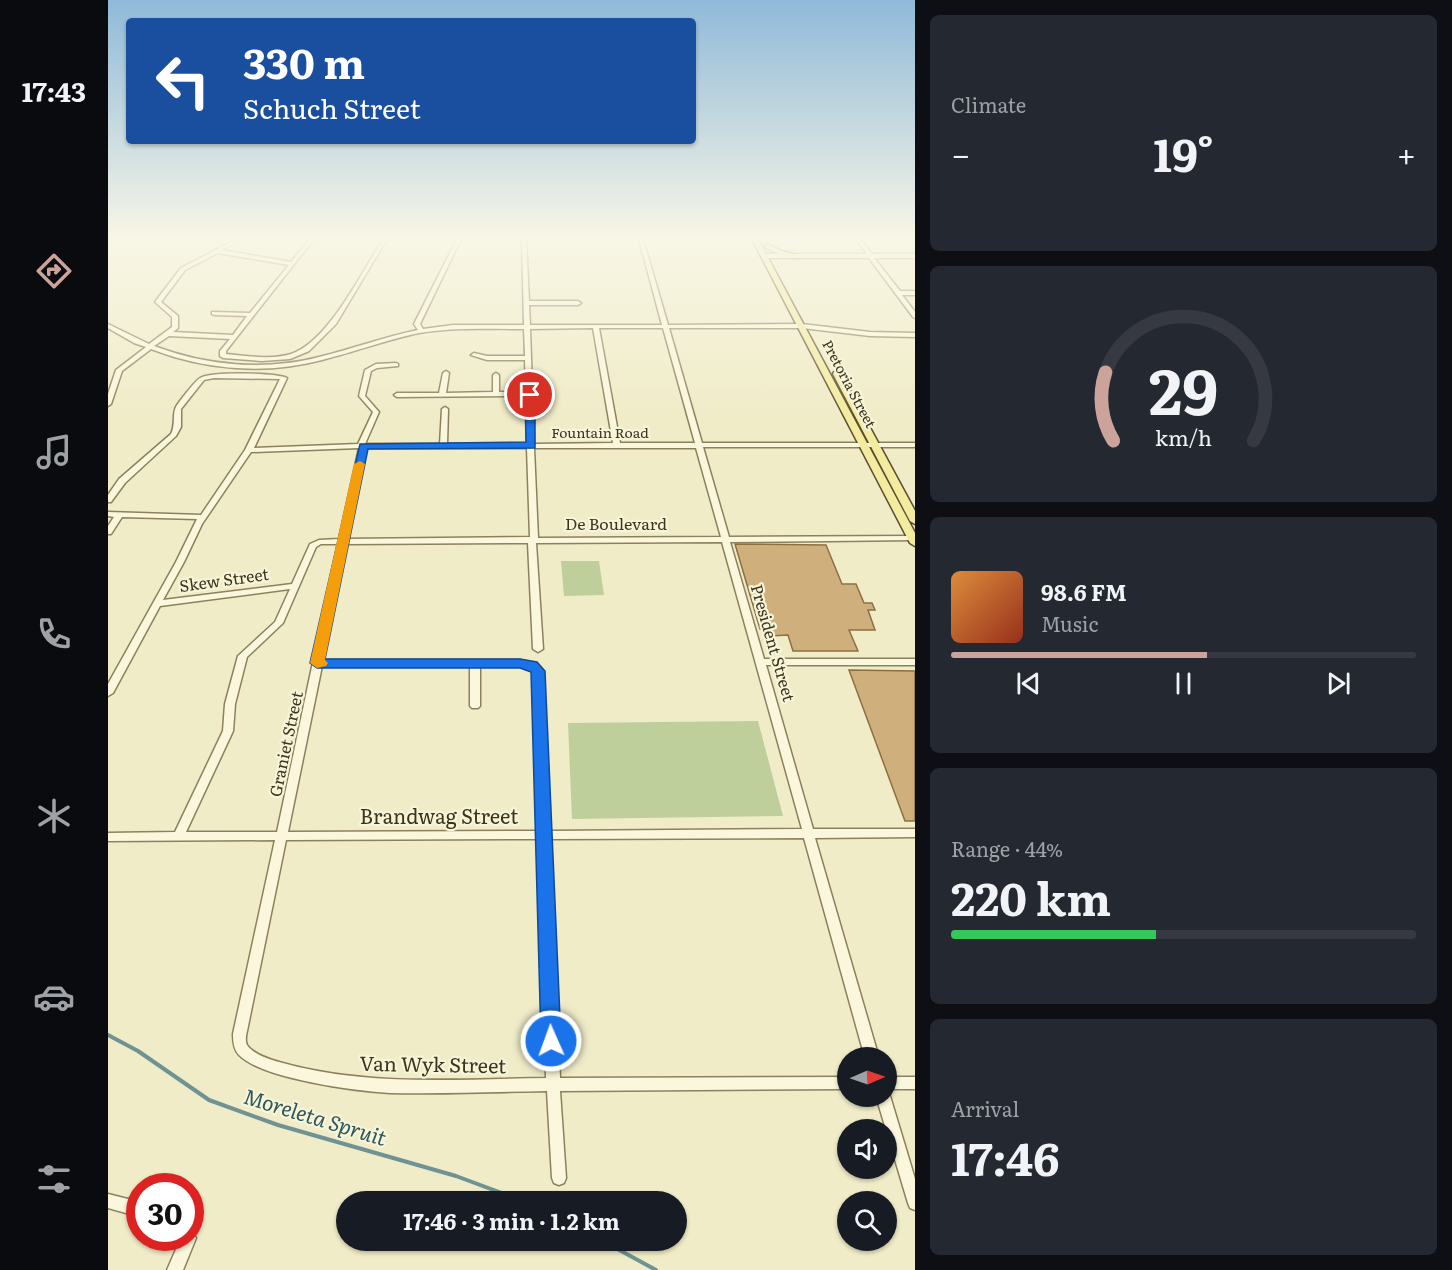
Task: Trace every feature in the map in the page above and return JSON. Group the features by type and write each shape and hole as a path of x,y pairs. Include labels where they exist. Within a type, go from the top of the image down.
{"main road":[{"name":"Pretoria Street","path":"791,298 870,445 915,521"},
{"name":"Pretoria Street","path":"793,298 807,327"},
{"name":"Pretoria Street","path":"870,445 914,540"}],"street":[{"path":"108,404 118,370 148,346 169,334 175,327 176,319 159,304 160,298"},
{"path":"265,298 222,352 224,357 262,359 290,357 307,350 334,323 349,298"},
{"path":"421,331 417,324 430,298"},
{"path":"526,298 538,649"},
{"name":"President Street","path":"658,298 869,1047"},
{"path":"903,298 915,316"},
{"path":"526,303 578,303"},
{"path":"214,313 252,315"},
{"path":"109,325 148,346 207,363 261,367 316,359 421,331 448,327 807,327 870,334 915,335"},
{"path":"596,326 617,445"},
{"path":"169,334 234,337"},
{"path":"474,355 487,358 528,358"},
{"name":"Graniet Street","path":"241,1047 241,1028 362,446 376,412 362,396 368,370 376,366 396,365"},
{"path":"442,394 446,374"},
{"path":"496,375 496,394"},
{"path":"108,500 122,481 175,434 178,427 178,409 202,379 214,376 283,377 284,382 268,409 249,450 203,517 108,693"},
{"path":"397,395 530,394"},
{"path":"443,446 445,409"},
{"name":"Fountain Road","path":"249,450 362,446 915,445"},
{"path":"108,514 203,517"},
{"path":"108,532 120,514"},
{"name":"De Boulevard","path":"296,586 313,546 317,543 344,540 914,540"},
{"path":"179,836 228,731 230,704 243,656 252,645 277,625 296,586"},
{"name":"Skew Street","path":"156,604 296,586"},
{"path":"760,662 915,662"},
{"path":"317,663 520,663 535,667 538,671 553,1086 559,1178"},
{"path":"475,663 475,706"},
{"name":"Brandwag Street","path":"108,837 915,833"},
{"name":"Van Wyk Street","path":"241,1047 252,1057 267,1064 363,1084 409,1087 837,1083"},
{"path":"897,1083 915,1083"},
{"path":"886,1107 915,1203"},
{"path":"108,1202 126,1206"},
{"path":"175,1270 183,1251"}],"green space":[{"path":"561,561 599,561 604,595 564,596"},
{"path":"758,721 783,816 572,819 568,723"}],"building":[{"path":"735,544 826,545 842,584 856,584 864,603 872,603 875,610 868,610 875,630 849,630 858,651 793,651 788,635 770,636 767,629 760,629"},
{"path":"849,670 915,671 915,821 905,821"}],"waterway":[{"name":"Moreleta Spruit","path":"108,1035 138,1051 209,1100 278,1125 456,1176 496,1191"},
{"name":"Moreleta Spruit","path":"621,1251 656,1270"}],"slow traffic":[{"path":"321,663 317,663 360,464"}],"route":[{"path":"530,395 531,446 363,446 317,663 520,663 532,666 538,671 551,1041"}]}
